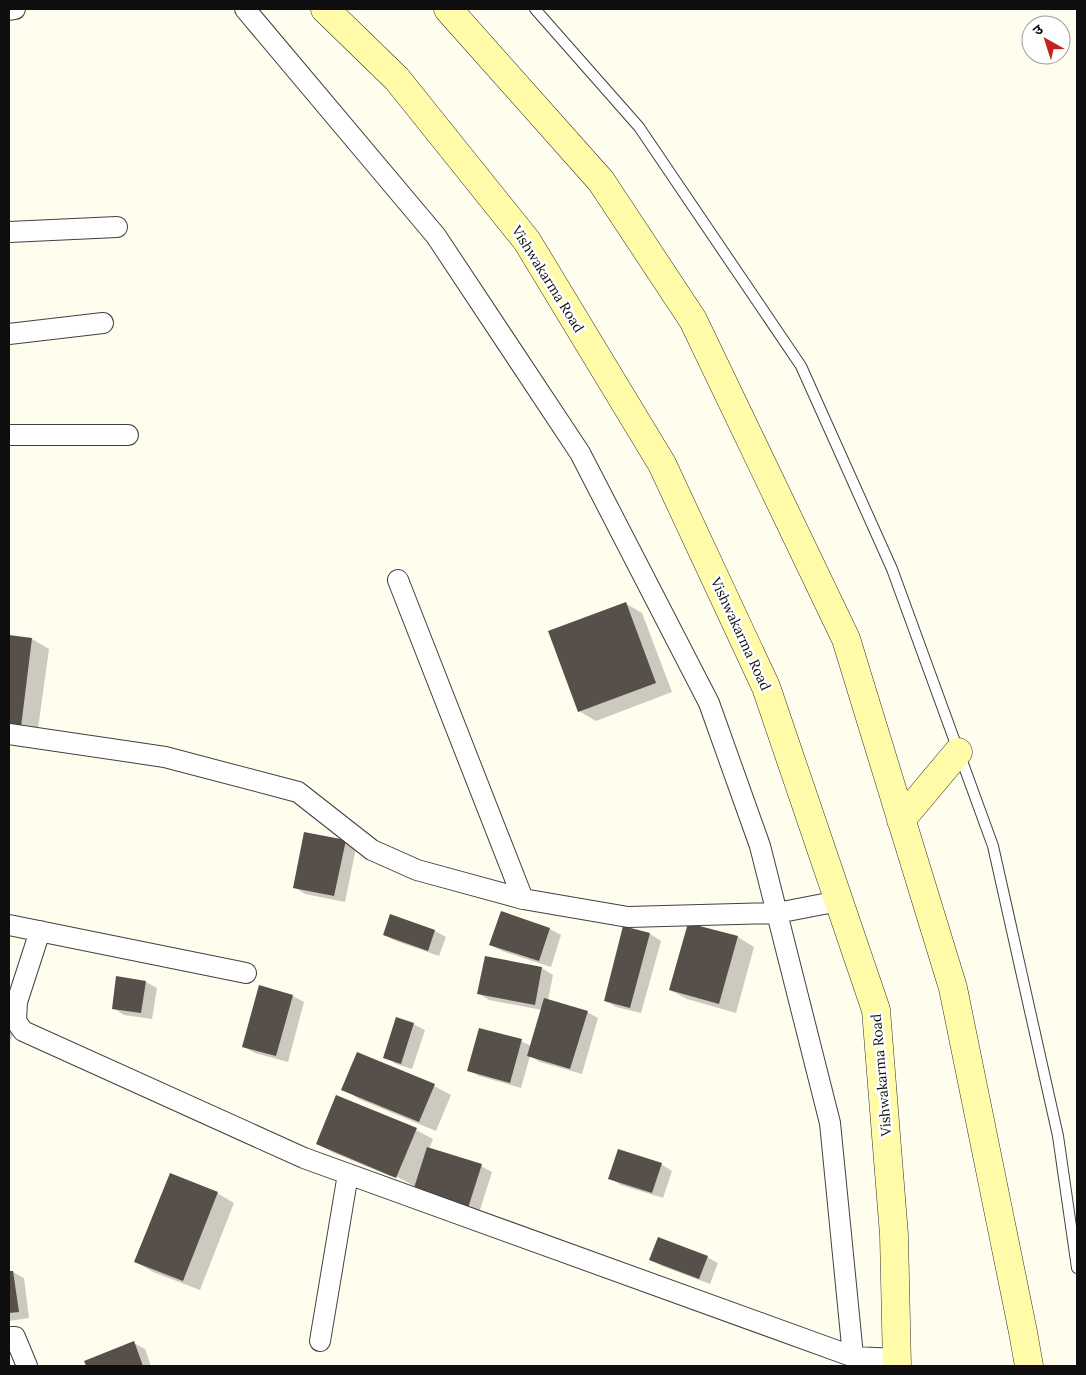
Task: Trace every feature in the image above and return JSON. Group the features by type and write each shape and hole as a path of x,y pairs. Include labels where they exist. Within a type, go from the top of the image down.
{"main road":[{"name":"Vishwakarma Road","path":"325,9 397,79 527,241 662,464 766,686 876,1010 894,1235 897,1363"},
{"path":"448,9 601,181 693,320 846,639 953,988 1021,1323 1028,1366"},
{"path":"901,820 958,752"}],"street":[{"path":"9,10 15,9"},
{"path":"245,9 436,236 580,453 709,703 760,846 830,1123 854,1361"},
{"path":"9,232 117,227"},
{"path":"9,334 103,323"},
{"path":"9,435 128,435"},
{"path":"398,580 523,899"},
{"path":"9,734 165,757 298,792 372,850 417,870 523,899 628,917 777,913 839,900"},
{"path":"9,925 246,973"},
{"path":"40,931 17,1002 16,1022 23,1031 304,1158 854,1361 897,1363"},
{"path":"320,1341 348,1174"},
{"path":"9,1337 15,1337 27,1366"}],"lane":[{"path":"535,9 639,127 801,366 892,569 993,846 1058,1136 1077,1268"}],"building":[{"path":"626,602 656,683 578,712 548,631"},
{"path":"9,635 32,638 21,727 9,725"},
{"path":"304,832 346,840 334,896 293,888"},
{"path":"501,911 550,928 539,961 489,945"},
{"path":"390,914 435,930 428,951 383,935"},
{"path":"688,923 738,936 719,1004 669,990"},
{"path":"623,926 650,933 630,1008 604,1001"},
{"path":"485,956 542,967 535,1005 477,994"},
{"path":"116,976 146,981 141,1013 112,1009"},
{"path":"259,985 293,995 276,1056 242,1047"},
{"path":"544,998 588,1011 570,1069 527,1056"},
{"path":"396,1017 414,1023 401,1064 383,1058"},
{"path":"479,1028 522,1039 510,1083 467,1071"},
{"path":"357,1052 435,1084 419,1122 341,1090"},
{"path":"336,1095 417,1128 396,1178 316,1144"},
{"path":"427,1147 482,1164 468,1208 413,1191"},
{"path":"618,1149 662,1163 652,1193 608,1179"},
{"path":"170,1173 218,1192 183,1281 134,1262"},
{"path":"658,1237 708,1256 699,1279 649,1260"},
{"path":"9,1271 13,1271 19,1312 9,1313"},
{"path":"134,1341 143,1366 86,1366 84,1361"}]}
